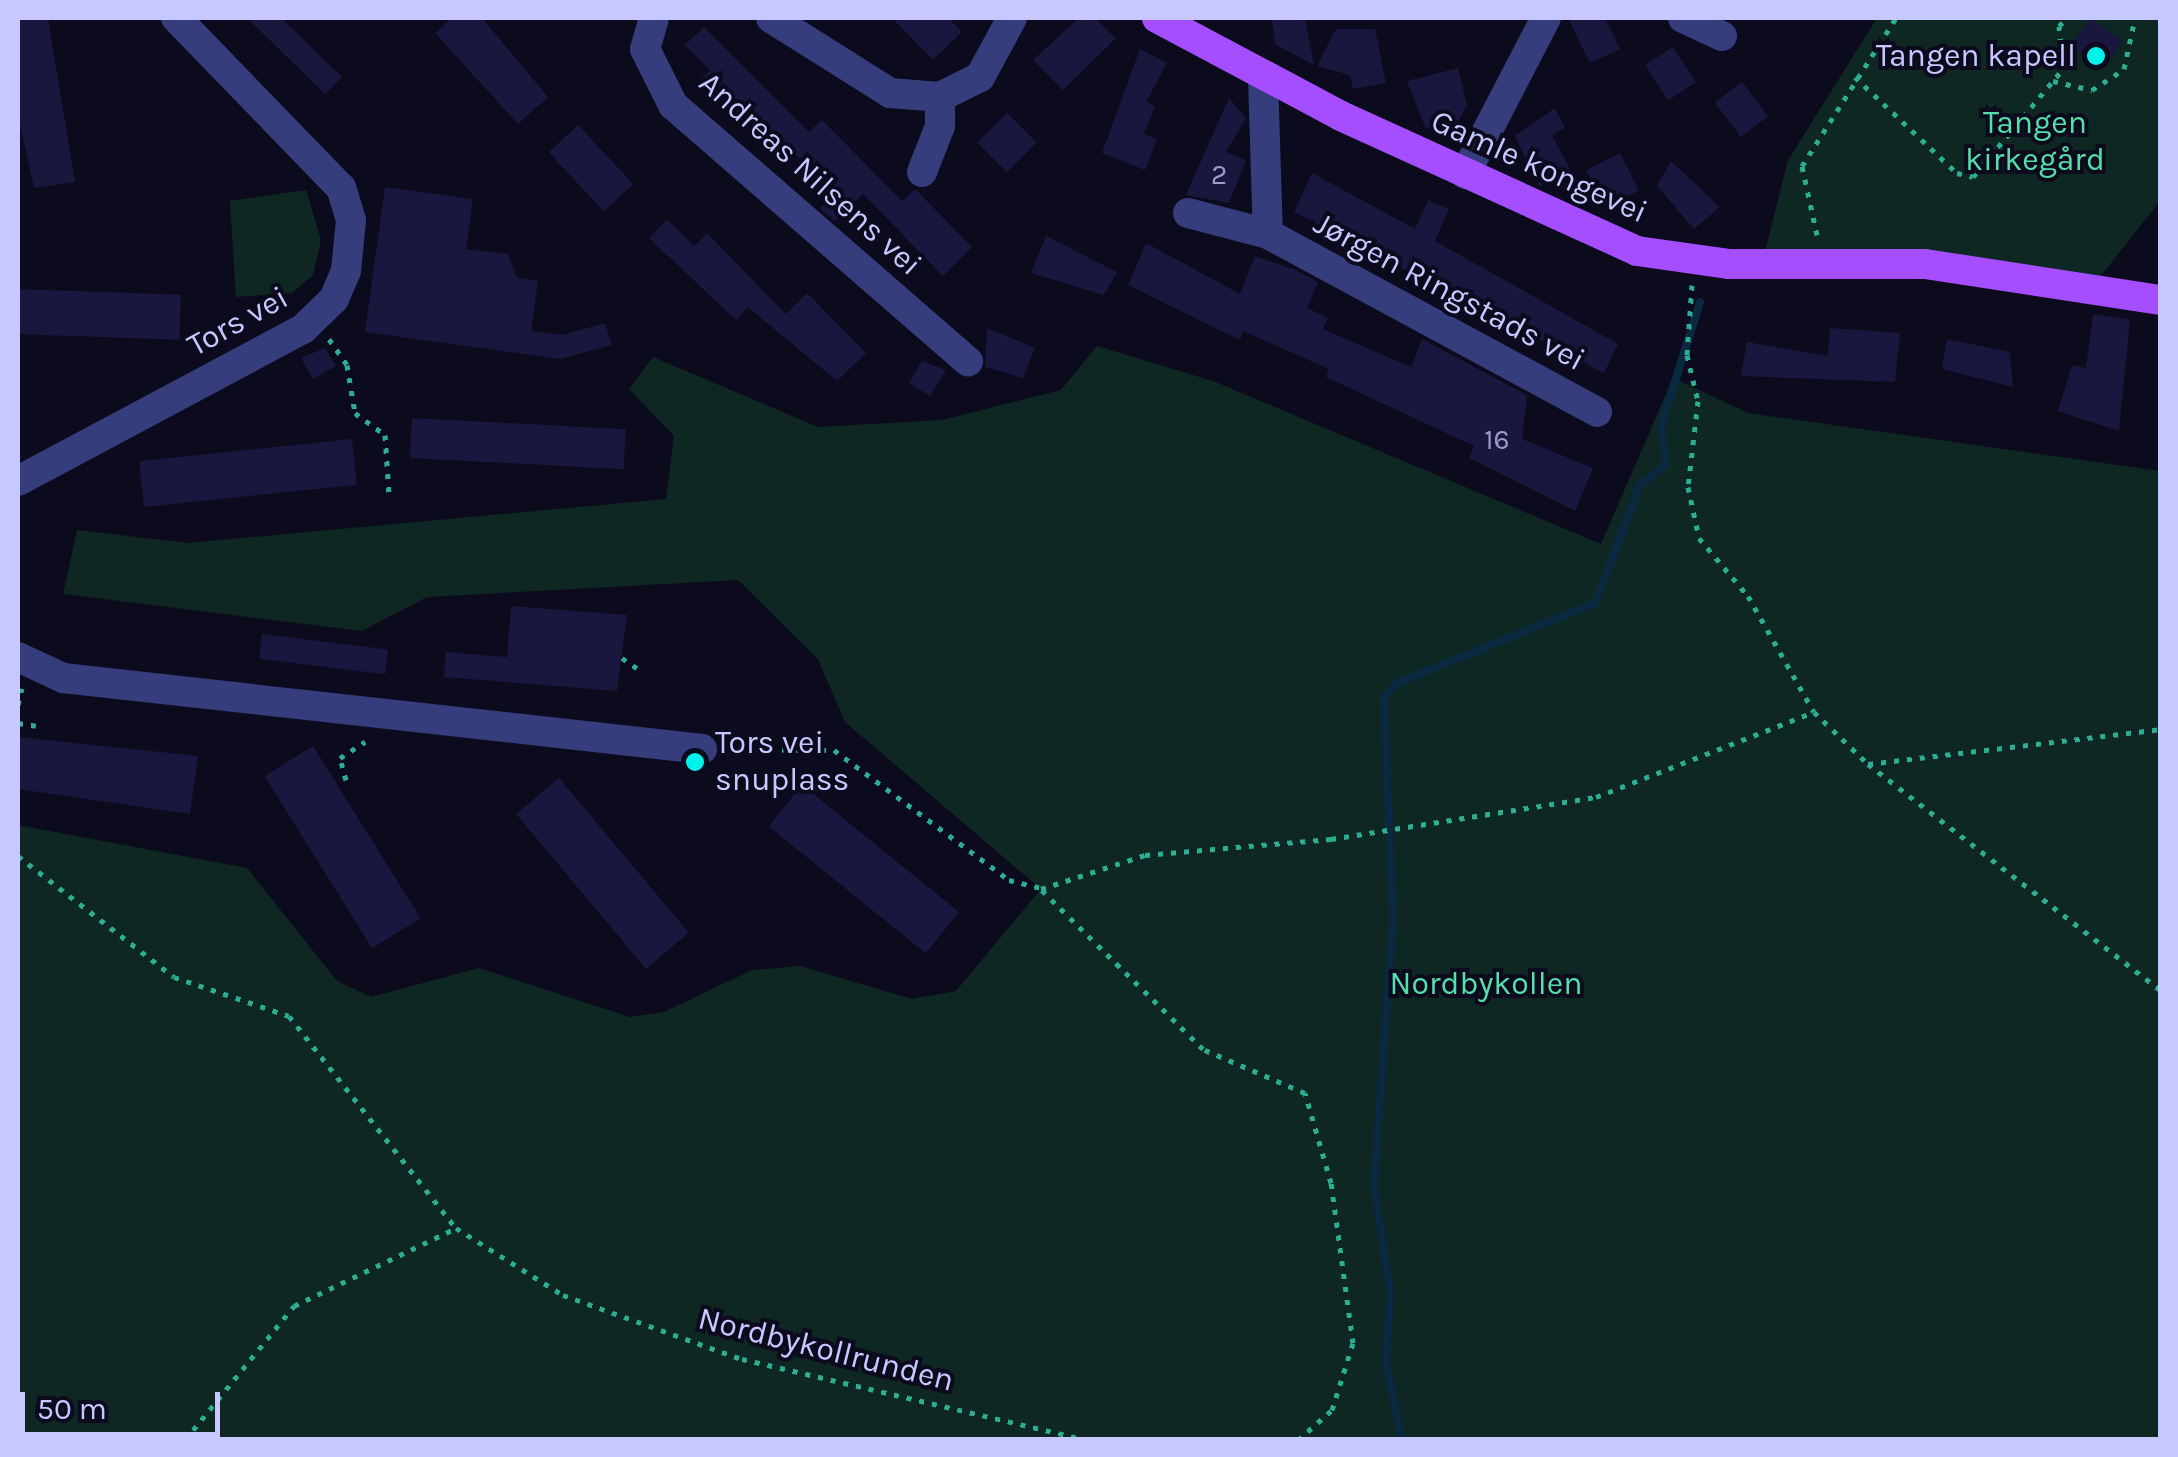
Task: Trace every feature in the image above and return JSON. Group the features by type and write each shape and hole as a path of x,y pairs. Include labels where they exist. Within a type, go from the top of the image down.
{"main road":[{"name":"Gamle kongevei","path":"1156,18 1264,78 1611,242 1694,262 1817,260 1925,264 2160,300"}],"street":[{"name":"Tors vei","path":"18,482 303,329 334,299 346,271 351,220 341,188 176,18"},
{"name":"Andreas Nilsens vei","path":"654,18 645,49 673,105 968,361"},
{"path":"772,18 890,93 940,97 980,77 1012,18"},
{"path":"1465,174 1546,18"},
{"path":"1683,18 1722,36"},
{"name":"Jørgen Ringstads vei","path":"1264,78 1268,234"},
{"path":"922,172 940,126 940,97"},
{"name":"Jørgen Ringstads vei","path":"1188,213 1268,234 1597,412"},
{"path":"18,657 63,678 702,749"}],"path":[{"path":"1817,260 1802,166 1896,18"},
{"path":"1855,77 1956,173 1974,177 2063,69 2059,26 2066,18"},
{"path":"2053,81 2092,90 2124,69 2135,18"},
{"path":"1694,262 1687,355 1698,401 1688,487 1699,538 1748,596 1814,712 1868,764 2160,990"},
{"path":"334,345 348,364 355,413 384,435 389,493"},
{"path":"622,658 637,668"},
{"path":"1041,889 1146,855 1331,839 1596,797 1814,712"},
{"path":"346,780 340,758 376,730 374,714"},
{"path":"18,723 36,726"},
{"path":"1868,764 2160,730"},
{"path":"702,749 834,750 1010,880 1041,889 1203,1049 1305,1092 1330,1183 1353,1343 1332,1410 1298,1440"},
{"name":"Nordbykollrunden","path":"18,856 174,977 288,1016 456,1228 563,1295 708,1348 1088,1440"},
{"path":"185,1440 294,1306 456,1228"}],"green space":[{"name":"Tangen kirkegård","path":"1877,18 2160,18 2160,201 2100,277 1765,252 1788,160"},
{"path":"306,190 321,240 313,275 292,293 236,297 230,201"},
{"name":"Nordbykollen","path":"1097,346 1213,381 1601,544 1673,378 1748,413 2160,471 2160,1439 18,1439 18,825 247,868 337,981 371,997 479,968 630,1017 664,1012 752,970 800,966 912,999 956,991 1041,889 845,722 818,659 738,580 427,597 362,631 63,594 77,530 188,543 666,499 674,436 629,389 653,357 818,427 942,420 1061,390"}],"building":[{"path":"18,18 48,18 75,182 34,188 18,115"},
{"path":"247,18 281,18 342,77 325,94"},
{"path":"452,18 482,18 548,97 518,124 435,33"},
{"path":"892,18 948,18 962,32 933,60"},
{"path":"1079,18 1094,18 1116,38 1063,90 1033,60"},
{"path":"1271,18 1305,18 1314,65 1276,45"},
{"path":"1568,18 1605,18 1620,49 1590,63"},
{"name":"Tangen kapell","path":"2090,18 2123,41 2103,69 2070,46"},
{"path":"704,27 809,132 822,120 902,201 915,189 972,247 943,276 863,194 835,221 820,208 836,192 768,129 758,139 700,80 710,70 685,45"},
{"path":"1336,29 1375,29 1386,83 1353,89 1350,75 1317,66"},
{"path":"1673,47 1696,82 1668,100 1645,65"},
{"path":"1140,49 1167,63 1146,102 1155,106 1144,134 1157,139 1145,170 1102,153"},
{"path":"1458,68 1467,105 1459,120 1426,129 1407,81"},
{"path":"1742,82 1768,116 1741,137 1715,102"},
{"path":"1229,98 1246,118 1226,152 1246,160 1229,203 1186,195"},
{"path":"1555,108 1565,128 1552,135 1570,169 1539,186 1515,136"},
{"path":"1007,113 1037,143 1007,172 977,143"},
{"path":"578,125 633,184 604,212 549,152"},
{"path":"1620,153 1639,190 1605,208 1586,170"},
{"path":"1671,161 1720,207 1694,229 1657,186"},
{"path":"1312,173 1415,229 1428,200 1449,209 1435,241 1618,344 1604,373 1294,212"},
{"path":"385,187 473,199 466,249 508,254 517,278 538,281 531,331 563,335 605,323 612,345 560,359 365,332"},
{"path":"667,219 694,246 707,233 786,314 807,293 866,353 837,381 748,307 736,320 649,238"},
{"path":"1046,236 1117,272 1104,295 1031,273"},
{"path":"1146,243 1240,294 1255,256 1295,270 1318,282 1307,308 1328,318 1323,329 1411,367 1422,339 1527,395 1522,439 1593,468 1575,511 1469,458 1474,446 1326,377 1329,369 1243,331 1240,340 1128,285"},
{"path":"18,289 181,295 179,340 18,334"},
{"path":"2093,314 2130,320 2119,431 2058,411 2072,365 2086,368"},
{"path":"987,328 1035,348 1023,378 985,367"},
{"path":"1830,328 1900,333 1895,382 1741,376 1747,342 1828,356"},
{"path":"1947,339 2010,352 2013,387 1942,369"},
{"path":"325,348 336,366 313,379 301,358"},
{"path":"922,361 946,370 930,396 909,383"},
{"path":"412,418 626,429 624,469 410,458"},
{"path":"352,439 357,485 144,507 139,461"},
{"path":"511,606 627,615 617,691 444,677 446,652 507,657"},
{"path":"262,634 388,649 385,674 259,659"},
{"path":"18,737 198,756 190,814 18,789"},
{"path":"313,746 421,918 372,948 265,776"},
{"path":"559,778 689,933 646,969 516,814"},
{"path":"802,785 959,912 926,953 769,826"}],"waterway":[{"path":"1402,1440 1386,1365 1390,1292 1374,1185 1393,922 1384,698 1397,683 1595,603 1640,485 1666,465 1661,426 1700,302"}],"place":[{"name":"Tangen kapell","path":"2096,56"},
{"name":"Tors vei snuplass","path":"695,762"}]}
